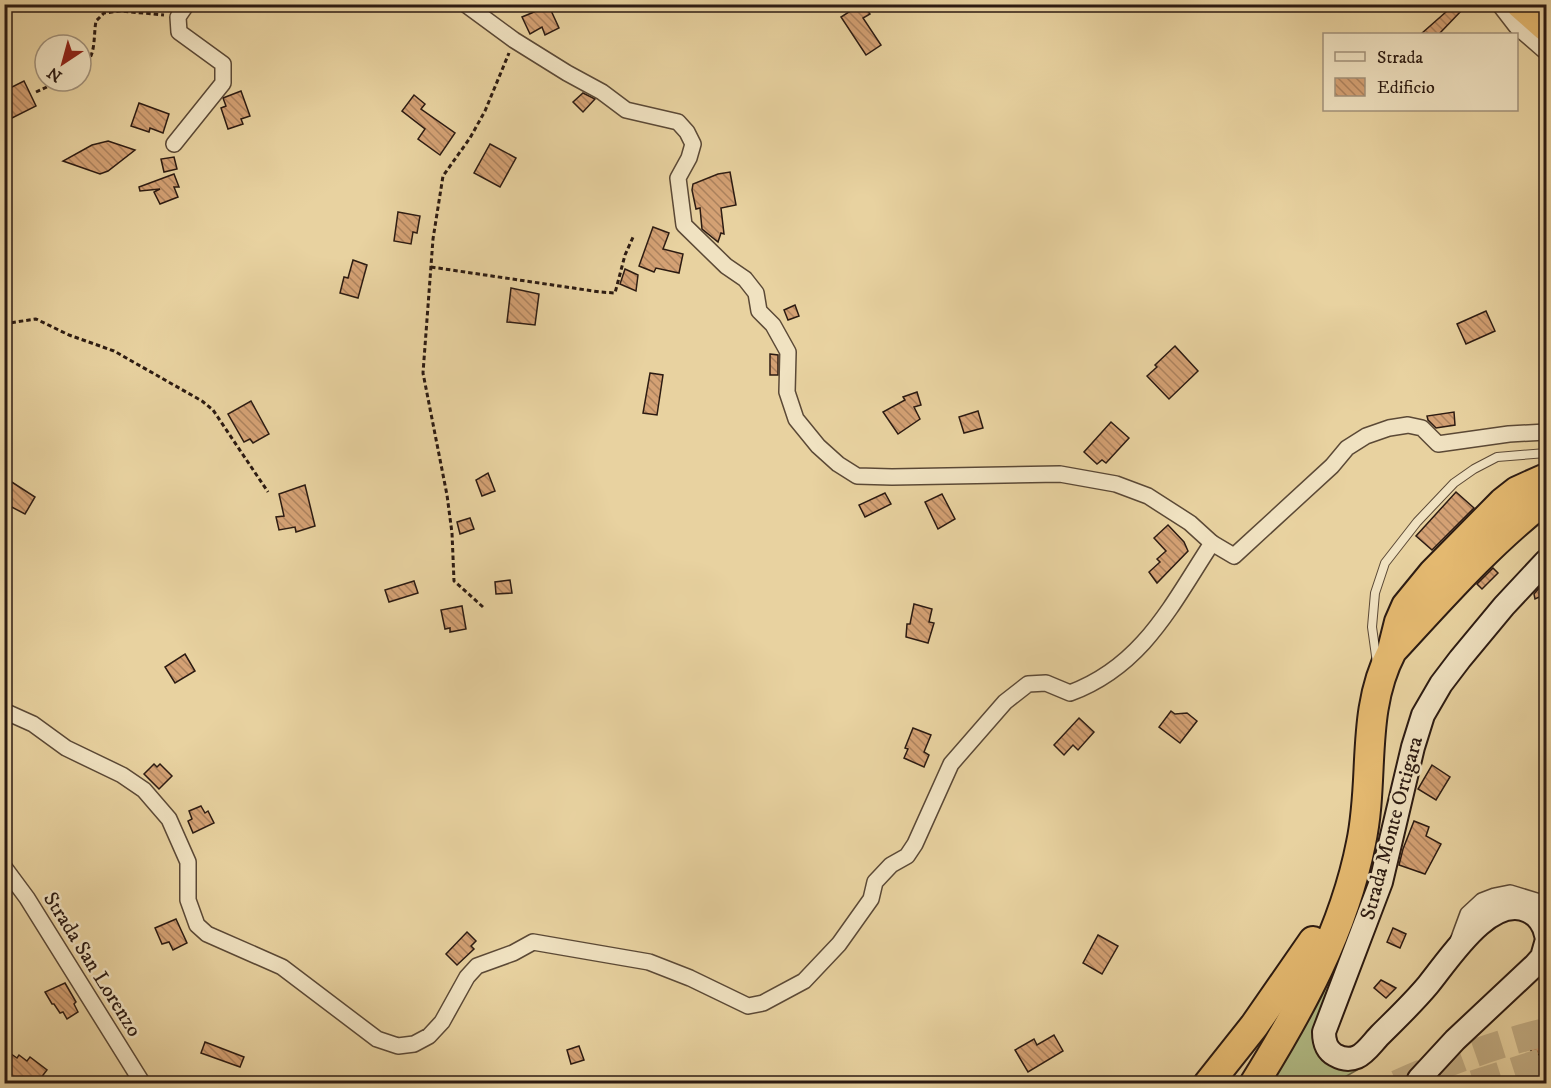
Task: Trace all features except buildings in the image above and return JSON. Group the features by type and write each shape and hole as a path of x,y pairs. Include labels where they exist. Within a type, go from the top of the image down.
{"highway":[{"path":"1520,4 1546,27"},
{"path":"1254,1083 1272,1055 1335,932 1362,842 1374,697 1406,606 1427,579 1503,502 1517,491 1546,478"},
{"path":"1392,651 1474,562 1546,499"},
{"path":"1208,1083 1254,1026 1295,969 1354,872"},
{"path":"1231,1083 1315,972"}],"main road":[{"name":"Strada Monte Ortigara","path":"1546,561 1504,606 1460,659 1423,715 1381,882 1324,1032 1327,1048 1332,1054 1347,1059 1363,1054 1428,985 1455,950 1483,923 1500,911 1520,908 1530,912 1538,918 1546,935"},
{"path":"1419,1083 1419,1079 1455,1040 1535,965 1542,957 1546,943"}],"street":[{"path":"465,4 514,40 602,92 626,110 678,122 687,132 693,144 678,178 684,225 726,266 745,279 756,293 759,311 773,325 788,352 787,392 796,419 818,446 838,464 857,476 1060,474 1116,484 1148,496 1190,523 1212,543 1234,556 1316,481 1347,448 1366,436 1389,428 1408,425 1422,428 1438,444 1509,434 1546,432"},
{"path":"1498,4 1516,26 1546,52"},
{"path":"174,144 224,83 223,64 179,32 182,11"},
{"path":"4,711 33,724 66,748 122,775 144,790 169,819 188,862 188,900 197,925 207,934 282,967 377,1039 398,1046 414,1044 429,1036 442,1022 463,984 477,966 533,942 649,962 690,978 748,1006 763,1003 804,981 840,944 871,899 875,882 891,865 907,856 911,850 951,764 1005,702 1028,684 1046,683 1070,693 1104,677 1139,648 1159,626 1212,543"},
{"name":"Strada San Lorenzo","path":"4,867 27,898 143,1083"},
{"path":"1455,950 1468,915 1482,902 1510,893 1546,904"}],"lane":[{"path":"1379,681 1372,627 1375,593 1385,563 1454,483 1474,469 1497,457 1546,453"}],"path":[{"path":"93,52 96,21 104,13 182,11"},
{"path":"483,607 454,581 452,533 447,495 423,373 433,239 443,176 470,138 485,111 514,40"},
{"path":"431,267 615,293 625,255 634,235"},
{"path":"4,322 36,319 69,335 114,351 202,401 213,410 268,492"}],"green space":[{"path":"1355,932 1315,1041 1357,1067 1357,1070 1343,1078 1346,1083 1270,1084 1308,1019"}],"tunnel":[{"path":"1397,1084 1470,1055 1546,1032"},
{"path":"1474,1084 1546,1061"}]}
